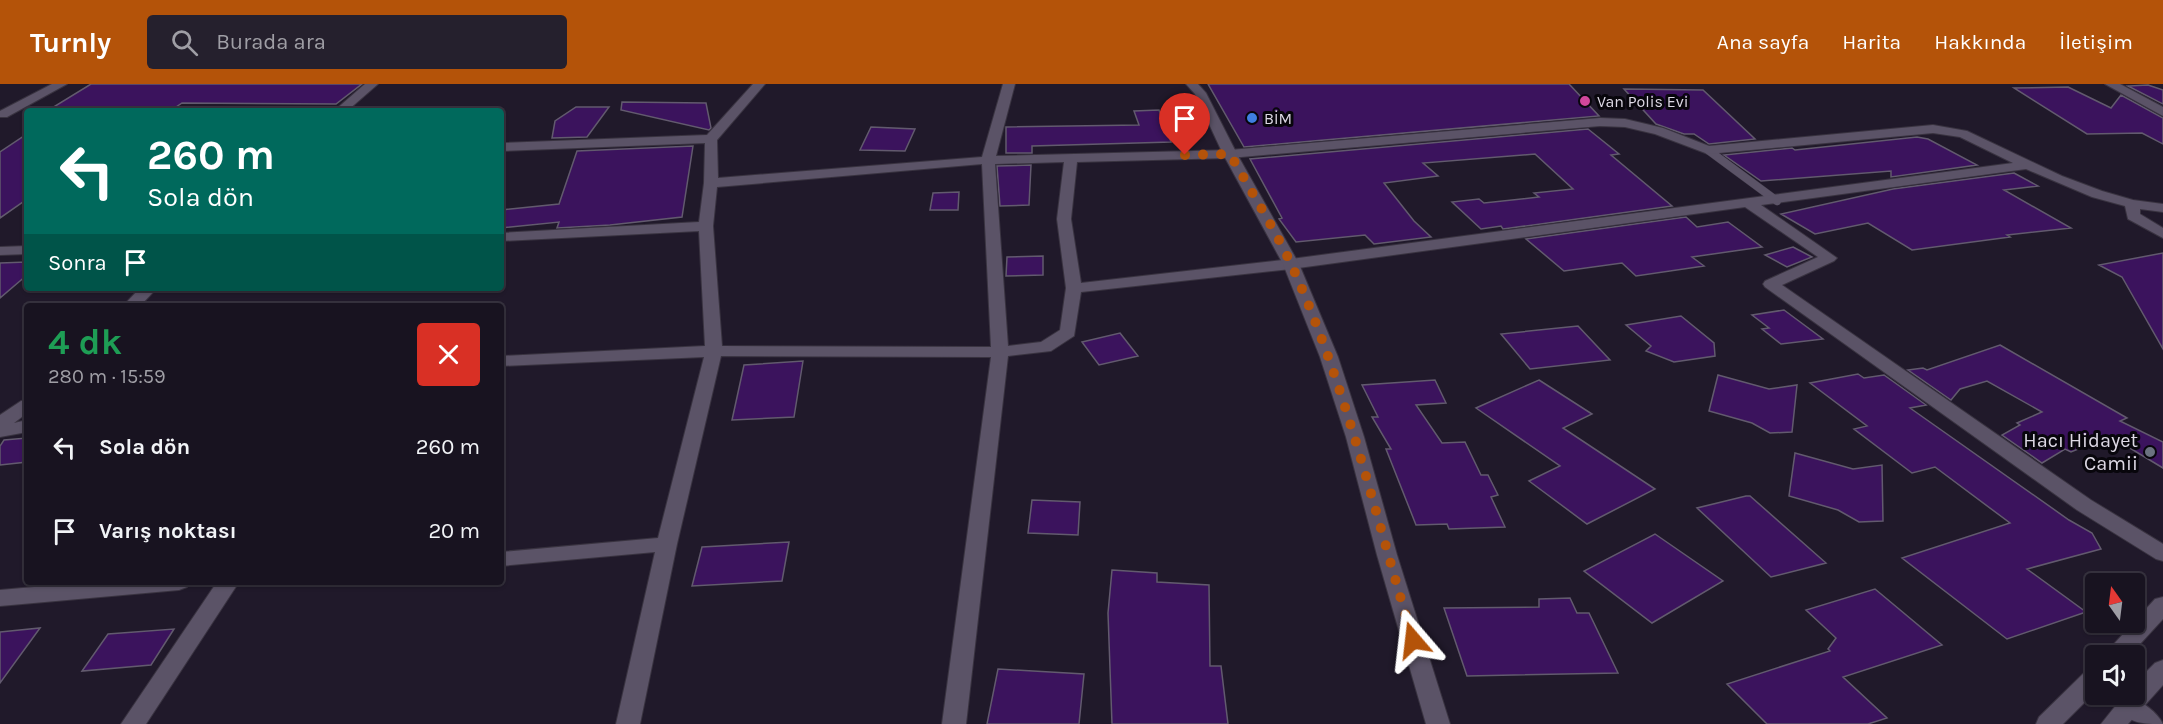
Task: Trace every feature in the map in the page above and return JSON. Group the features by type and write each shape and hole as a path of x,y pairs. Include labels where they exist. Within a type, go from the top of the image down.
{"street":[{"path":"2,115 48,84"},
{"path":"2,115 61,84"},
{"path":"344,108 372,84"},
{"path":"628,724 667,544 714,351 706,226 711,183 711,139 759,84"},
{"path":"954,724 1000,352 988,160 1009,84"},
{"path":"2111,84 2163,112"},
{"path":"1197,87 1230,154 1291,264 1329,357 1352,428 1387,555 1438,724"},
{"path":"711,183 988,160 1230,154 1600,122 1625,123 1659,131 1708,150 1933,129 1963,134 2097,194 2132,204 2163,208"},
{"path":"504,147 711,139"},
{"path":"504,361 714,351 1000,352 1045,347 1068,332 1074,288 1064,219 1071,157"},
{"path":"1074,288 1291,264 1777,201 2028,165"},
{"path":"1750,204 1829,258 1771,284 2084,505 2163,554"},
{"path":"2132,204 2133,216 2163,234"},
{"path":"504,237 706,226"},
{"path":"0,251 24,250"},
{"path":"134,303 146,291"},
{"path":"0,424 24,407"},
{"path":"0,431 24,427"},
{"path":"504,559 667,544"},
{"path":"0,598 145,585"},
{"path":"133,724 226,585"},
{"path":"2125,645 2163,605"},
{"path":"2113,724 2163,669"},
{"path":"2048,724 2085,686"},
{"path":"2130,707 2151,724"}],"lane":[{"path":"1708,150 1777,201"}],"building":[{"path":"91,84 362,84 336,104 182,103 174,108 52,108"},
{"path":"1208,84 1569,84 1599,116 1244,147"},
{"path":"2148,85 2163,90 2163,104 2128,86"},
{"path":"2068,87 2111,108 2121,95 2163,118 2163,144 2142,133 2087,134 2014,88"},
{"path":"1624,89 1703,90 1755,139 1709,144 1694,134 1684,134 1656,124"},
{"path":"622,102 706,103 711,128 709,130 621,110"},
{"path":"576,107 609,107 587,137 552,138 555,121"},
{"path":"1159,110 1171,142 1032,146 1032,153 1006,153 1006,127 1139,125 1134,111"},
{"path":"871,127 915,129 905,151 860,150"},
{"path":"1588,129 1619,154 1611,155 1672,206 1503,229 1501,226 1481,229 1452,202 1479,199 1484,203 1539,197 1534,193 1573,189 1535,154 1423,163 1438,176 1384,183 1414,221 1431,237 1374,244 1365,235 1296,242 1279,219 1282,218 1250,159"},
{"path":"24,136 24,201 0,218 0,152"},
{"path":"1917,137 1928,139 1977,165 1891,177 1891,171 1761,181 1724,155 1792,148 1795,150"},
{"path":"693,146 682,217 610,225 557,228 559,222 504,228 504,210 559,204 577,151"},
{"path":"1031,165 1029,205 1000,206 997,166"},
{"path":"2014,173 2038,186 2004,190 2071,228 2007,235 2010,237 1912,250 1868,223 1815,234 1781,214 1893,189"},
{"path":"959,192 958,210 930,210 933,193"},
{"path":"1686,217 1697,227 1728,222 1762,247 1692,257 1704,266 1636,276 1622,263 1564,271 1526,239"},
{"path":"1793,247 1812,257 1787,267 1765,255"},
{"path":"2163,253 2163,349 2122,277 2099,265"},
{"path":"1043,256 1043,275 1006,276 1007,257"},
{"path":"24,262 24,278 0,298 0,263"},
{"path":"1784,310 1823,339 1781,344 1762,329 1769,328 1752,315"},
{"path":"1681,316 1714,343 1715,356 1674,362 1646,351 1651,346 1626,325"},
{"path":"1578,326 1610,360 1530,369 1501,334"},
{"path":"1120,333 1138,356 1099,365 1082,342"},
{"path":"2000,345 2127,418 2120,421 2163,442 2163,468 2110,436 2071,452 2065,449 2042,463 2002,435 2020,425 2017,423 2042,412 1987,381 1960,389 1951,400 1908,370 1923,368 1927,370"},
{"path":"803,361 794,417 732,420 744,365"},
{"path":"1858,374 1864,378 1884,375 1926,405 1910,408 2069,520 2092,533 2101,549 2027,569 2085,612 2007,639 1902,558 2010,523 1935,467 1912,473 1854,429 1867,426 1810,383"},
{"path":"1718,375 1769,389 1797,385 1792,432 1770,433 1752,423 1709,411"},
{"path":"1435,380 1446,403 1416,405 1442,443 1465,442 1481,475 1488,475 1498,495 1491,497 1505,527 1449,529 1447,524 1416,525 1386,449 1391,449 1372,417 1378,417 1362,385"},
{"path":"1539,380 1592,414 1563,428 1655,489 1587,524 1529,481 1560,466 1476,408"},
{"path":"24,438 24,462 0,465 0,446 4,440"},
{"path":"1795,453 1853,469 1882,465 1883,521 1859,522 1838,510 1789,496"},
{"path":"1750,496 1826,563 1771,577 1697,508"},
{"path":"1032,500 1080,502 1078,535 1028,533"},
{"path":"1655,534 1723,581 1652,623 1584,571"},
{"path":"789,542 782,581 692,586 702,547"},
{"path":"1112,570 1157,573 1157,582 1209,585 1210,666 1221,666 1228,724 1112,724 1108,613"},
{"path":"1875,589 1942,645 1843,677 1887,718 1868,724 1767,724 1727,684 1830,651 1828,649 1836,638 1806,610"},
{"path":"1570,598 1577,613 1589,613 1618,673 1467,676 1444,608 1539,607 1539,599"},
{"path":"40,628 0,683 0,632"},
{"path":"174,629 151,665 82,671 108,634"},
{"path":"998,669 1084,674 1079,724 987,724"}],"place":[{"name":"Van Polis Evi","path":"1585,101"},
{"name":"BİM","path":"1252,118"},
{"name":"Hacı Hidayet Camii","path":"2150,452"}],"route":[{"path":"1185,155 1230,154 1291,264 1329,357 1349,417 1413,640"}]}
